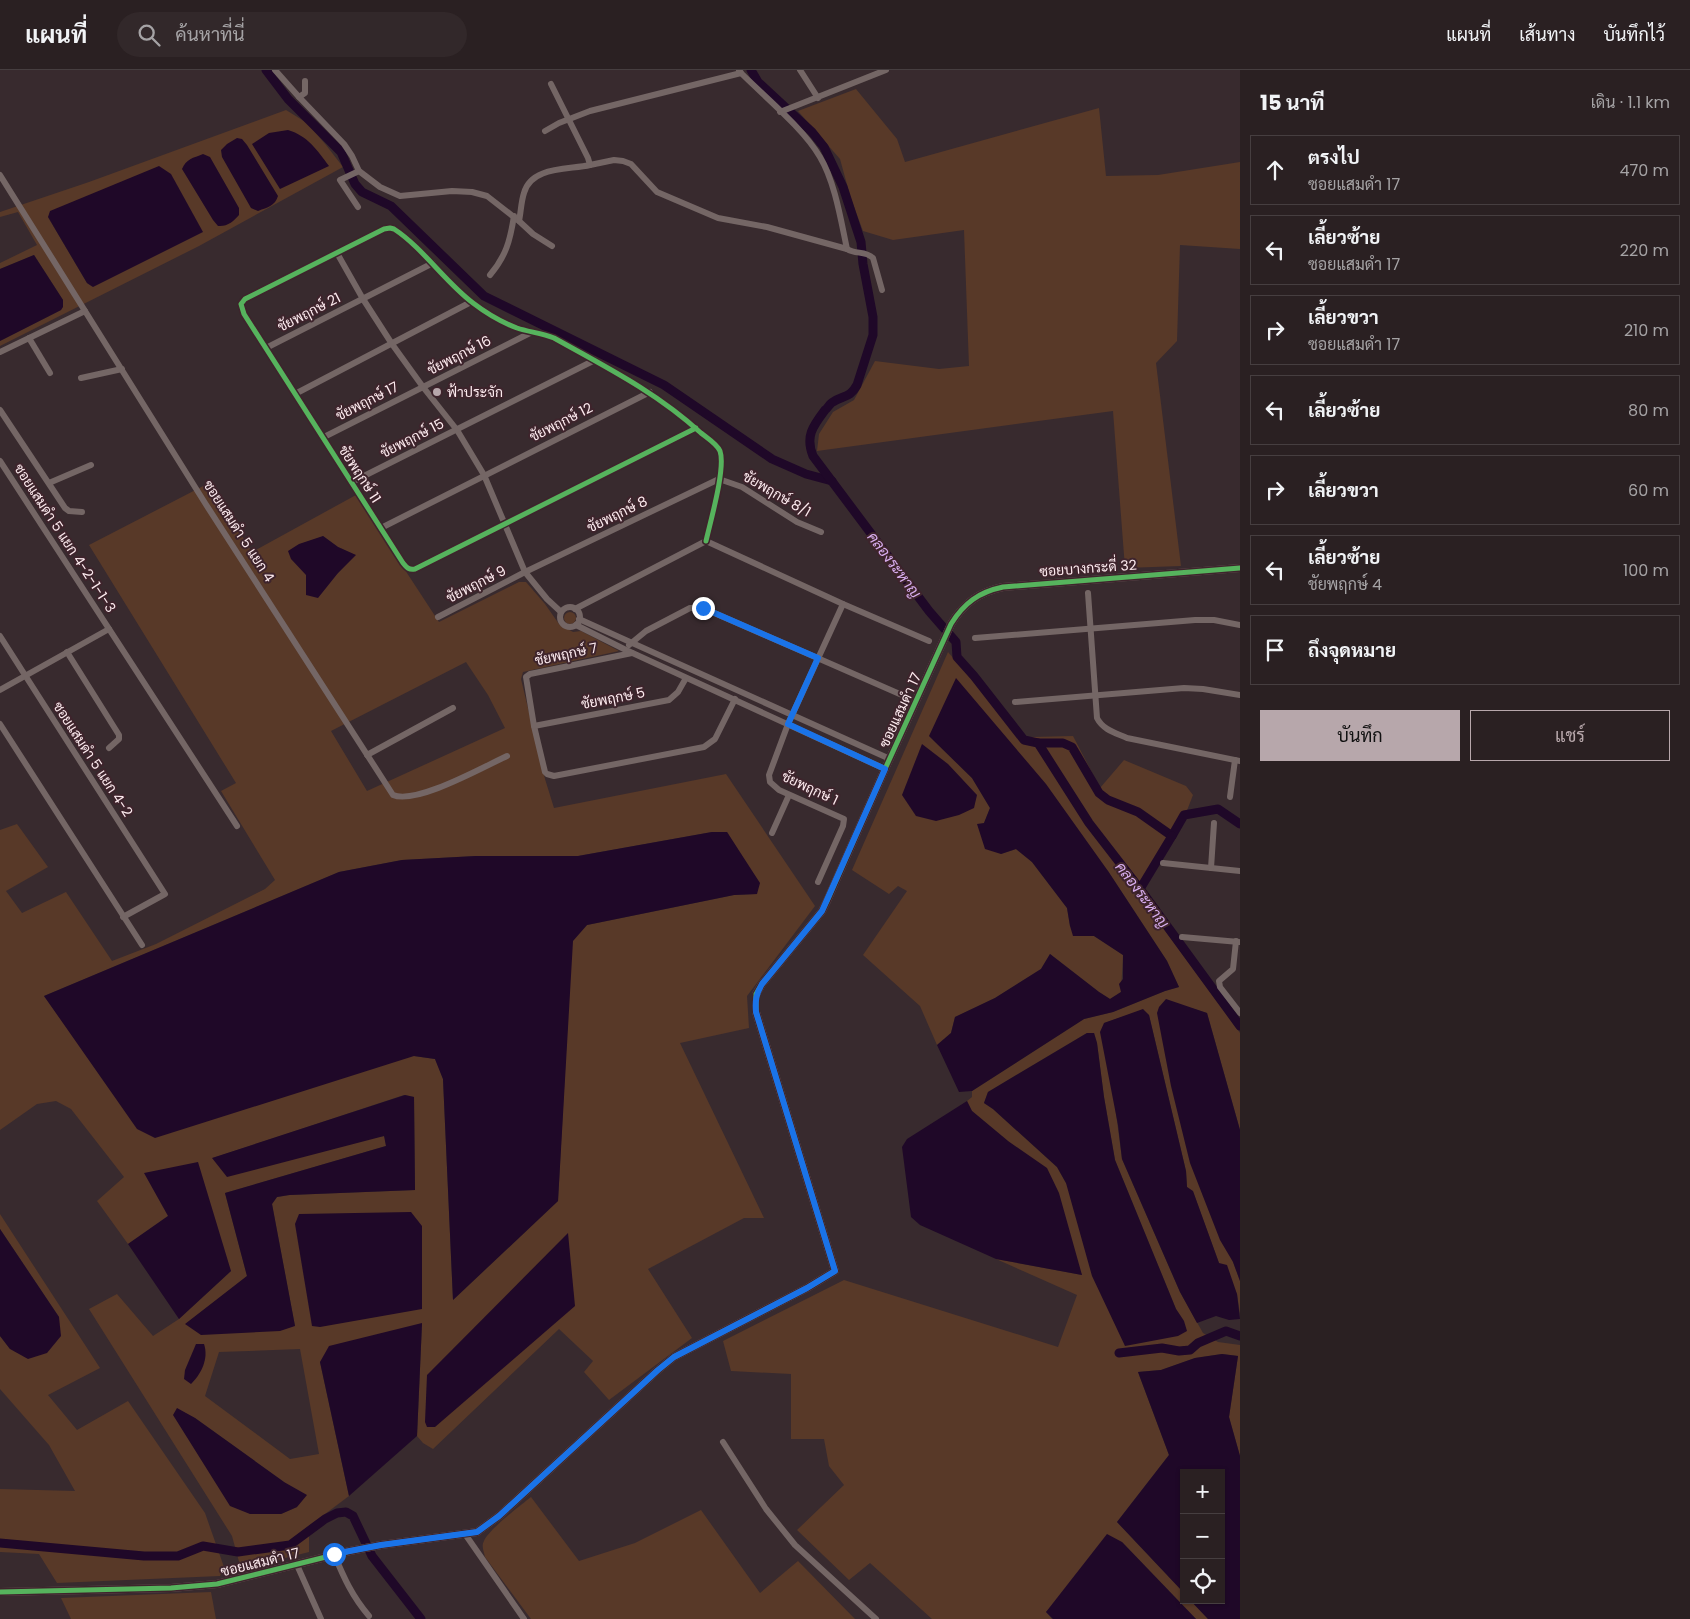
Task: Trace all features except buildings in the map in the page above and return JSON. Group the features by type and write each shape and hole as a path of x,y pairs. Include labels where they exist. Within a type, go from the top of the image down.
{"street":[{"path":"275,70 298,98 344,144 352,156 358,171 380,187 400,196 443,191 472,192 487,196 516,218 533,234 552,246"},
{"path":"800,70 818,98"},
{"path":"782,112 886,70"},
{"path":"545,131 590,111 740,72 782,112 807,139 820,157 830,177 846,249"},
{"path":"298,98 305,93 305,81"},
{"path":"551,84 590,165"},
{"path":"490,275 500,263 508,248 528,183 548,172 614,160 630,164 657,192 718,218 767,227 846,249 854,253 866,253 873,258 882,290"},
{"path":"358,171 340,180 358,207"},
{"name":"ซอยแสมดำ 5 แยก 4","path":"0,175 205,503 393,795 398,798 406,798 423,794 507,756"},
{"path":"561,612 547,599 525,572 484,475 456,430 392,344 336,253 384,229 390,228 397,231 471,302 504,322 549,336 650,392 696,428 720,452 719,479 706,542"},
{"name":"ชัยพฤกษ์ 11","path":"336,253 245,299 242,302 241,308 407,568 415,569 505,523"},
{"name":"ชัยพฤกษ์ 21","path":"266,348 432,263"},
{"path":"295,394 471,302"},
{"path":"0,352 85,311"},
{"name":"ชัยพฤกษ์ 16","path":"423,387 532,331"},
{"path":"29,338 50,373"},
{"name":"ชัยพฤกษ์ 15","path":"352,482 595,360"},
{"path":"81,378 122,369"},
{"name":"ชัยพฤกษ์ 17","path":"324,437 423,387"},
{"name":"ชัยพฤกษ์ 12","path":"381,528 650,392"},
{"path":"0,410 65,508 69,511 82,512"},
{"path":"505,523 696,428"},
{"name":"ซอยแสมดำ 5 แยก 4-2-1-1-3","path":"0,461 237,826"},
{"path":"49,483 91,465"},
{"name":"ชัยพฤกษ์ 8/1","path":"719,479 742,487 797,522 821,532"},
{"name":"ชัยพฤกษ์ 8","path":"525,572 719,479"},
{"path":"706,542 929,641"},
{"path":"575,609 706,542"},
{"name":"ซอยบางกระดี่ 32","path":"951,624 959,611 970,601 983,593 1003,587 1240,568"},
{"name":"ชัยพฤกษ์ 9","path":"438,618 525,572"},
{"path":"1088,594 1099,722 1114,733 1128,738 1238,761 1230,798"},
{"name":"ชัยพฤกษ์ 1","path":"818,882 843,826 844,819 773,786 768,775 788,724 843,604"},
{"path":"569,607 575,609 578,611 578,622 569,627 563,625 560,619 561,612 569,607"},
{"path":"628,651 630,642 646,631 690,608 697,607 902,695"},
{"path":"975,638 1195,620 1214,620 1240,625"},
{"path":"578,622 714,678 890,759"},
{"path":"578,622 628,651 885,769"},
{"name":"ซอยแสมดำ 17","path":"0,1592 180,1587 217,1584 334,1554 481,1530 499,1516 674,1357 807,1288 835,1271 756,1012 756,994 762,984 822,911 951,624"},
{"path":"0,690 109,629"},
{"name":"ซอยแสมดำ 5 แยก 4-2","path":"0,636 165,894 123,917"},
{"name":"ชัยพฤกษ์ 7","path":"534,726 525,681 528,675 628,651"},
{"path":"67,652 119,735 120,740 109,748"},
{"name":"ชัยพฤกษ์ 5","path":"534,726 669,700 678,692 686,678"},
{"path":"709,688 714,678"},
{"path":"1015,702 1184,688 1240,695"},
{"path":"534,726 545,772 554,776 704,747 715,739 735,700"},
{"path":"760,711 764,702"},
{"path":"367,755 453,708"},
{"path":"0,724 142,945"},
{"path":"824,741 829,730"},
{"path":"772,833 789,795"},
{"path":"1210,868 1214,823"},
{"path":"1162,863 1240,871"},
{"path":"1182,937 1238,942 1233,968 1219,982 1220,987 1240,1013"},
{"path":"723,1442 766,1509 795,1544 876,1619"},
{"path":"465,1534 524,1619"},
{"path":"334,1554 346,1584 369,1616"},
{"path":"297,1565 321,1619"}],"shaded area":[{"path":"856,89 897,139 905,162 1099,108 1106,176 1158,175 1240,162 1240,249 1180,245 1177,341 1156,363 1181,566 1125,568 1113,411 817,451 819,434 833,412 854,400 875,361 939,369 969,366 964,230 893,240 863,231 851,199 840,159 798,111"},
{"path":"286,110 307,123 343,167 199,246 0,346 0,341 61,310 63,300 34,255 0,269 0,263 37,245 18,212 0,217 0,212 89,182","holes":["48,217 93,287 87,283"]},
{"path":"288,130 307,140 329,166 280,189 252,144 269,133"},
{"path":"237,138 242,139 247,145 278,196 273,204 258,211 251,208 222,157 221,150"},
{"path":"203,154 210,157 239,208 239,215 224,226 218,226 213,220 182,169 188,161"},
{"path":"159,166 171,174 203,232 93,287 87,283 48,217 50,211"},
{"path":"34,255 63,300 63,307 61,310 0,341 0,269"},
{"path":"209,483 252,552 356,495 439,622 519,582 526,582 559,624 573,632 581,631 619,651 523,672 521,679 545,779 554,808 726,774 815,906 747,996 749,1028 680,1043 764,1218 744,1218 648,1269 692,1338 609,1400 584,1372 593,1361 559,1329 433,1449 423,1443 417,1436 422,1324 320,1362 349,1496 309,1526 309,1552 241,1569 232,1536 89,1309 117,1294 153,1336 179,1319 231,1271 168,1216 128,1244 97,1201 124,1177 71,1109 56,1101 37,1104 0,1130 0,830 17,824 48,867 6,891 22,913 66,892 112,961 156,944 265,889 275,880 221,791 236,783 89,545","holes":["323,536 338,547 355,555 338,573 306,595 306,575","466,662 488,695 505,728 367,791 331,731","712,832 727,832 743,858 757,894 734,895 587,925 572,941 558,1201 453,1300 443,1079 435,1059 68,1029 44,996 339,872 402,860 476,856 578,856","404,1095 414,1097 415,1190 290,1195 277,1197 272,1204 295,1326 186,1324 247,1276 225,1193 386,1146 385,1136 213,1158","300,1349 319,1454 290,1459 205,1396 219,1352","177,1409 195,1418 284,1482 297,1507 281,1514 250,1514"]},
{"path":"323,536 338,547 356,555 338,573 318,598 306,595 306,575 291,559 288,551 299,544"},
{"path":"568,612 572,612 576,618 572,624 568,624 564,620 564,616"},
{"path":"948,652 1023,744 1031,737 1073,736 1100,788 1124,760 1186,786 1193,795 1179,831 1143,889 1137,892 1240,1033 1240,1130 1207,1013 1191,1008 1233,1262 1240,1281 1240,1314 1237,1294 1219,1263 1193,1192 1187,1187 1186,1171 1149,1015 1143,1010 1104,1023 1122,1159 1180,1292 1203,1333 1218,1342 1240,1345 1240,1456 1229,1417 1238,1356 1222,1354 1195,1358 1161,1370 1138,1372 1169,1455 1117,1522 1180,1589 1180,1602 1122,1542 1046,1612 1052,1619 932,1619 870,1563 849,1580 797,1530 844,1485 829,1466 824,1439 791,1439 791,1374 731,1371 723,1341 844,1280 1058,1347 1077,1295 996,1259 1082,1275 1008,1141 972,1111 967,1101 972,1097 972,1091 1084,1019 1113,1012 1179,987 1167,961 1108,871 929,736 972,778 990,808 984,823 1001,854 1016,849 1032,862 1067,908 1070,926 1094,936 1123,955 1121,992 1110,999 1050,954 1041,969 995,998 955,1017 951,1033 937,1045 920,1006 863,955 907,891 898,886 889,894 852,870","holes":["1087,1033 1094,1033 1115,1160 1176,1309 1184,1321 1066,1183 1057,1167 984,1103 988,1092"]},
{"path":"956,678 1046,784 1108,871 1167,961 1179,987 1113,1012 1084,1019 972,1091 959,1092 937,1045 951,1033 955,1017 995,998 1041,969 1050,954 1110,999 1121,992 1119,984 1123,979 1123,955 1094,936 1073,936 1067,908 1032,862 1016,849 1001,854 985,849 977,824 984,823 990,808 972,778 929,736"},
{"path":"922,744 948,764 977,795 974,808 959,815 936,821 916,816 902,795"},
{"path":"712,832 727,832 760,883 757,894 734,895 587,925 573,941 558,1201 453,1300 443,1079 435,1059 414,1056 155,1138 137,1129 44,996 339,872 402,860 476,856 578,856"},
{"path":"1166,999 1207,1013 1240,1130 1240,1281 1233,1262 1220,1240 1190,1163 1171,1086 1157,1013 1159,1007"},
{"path":"1143,1009 1149,1015 1186,1171 1187,1187 1193,1191 1219,1263 1227,1265 1237,1294 1240,1319 1229,1320 1216,1316 1197,1323 1180,1292 1122,1159 1118,1125 1100,1032 1104,1023"},
{"path":"1087,1033 1094,1033 1097,1043 1115,1160 1176,1309 1184,1321 1187,1331 1178,1336 1125,1346 1092,1276 1066,1183 1057,1167 984,1103 988,1092"},
{"path":"405,1095 414,1097 415,1190 289,1195 277,1197 272,1204 295,1326 280,1331 201,1335 185,1324 247,1276 225,1193 386,1146 384,1136 227,1177 212,1158"},
{"path":"967,1101 972,1111 1008,1141 1047,1168 1059,1193 1082,1275 996,1259 920,1225 911,1217 902,1147 907,1139"},
{"path":"198,1162 231,1271 179,1319 128,1244 168,1216 144,1173"},
{"path":"411,1212 422,1226 422,1309 320,1327 312,1326 295,1224 299,1214"},
{"path":"0,1214 100,1368 48,1395 77,1430 128,1401 205,1513 224,1567 220,1576 57,1583 39,1554 0,1552 0,1489 75,1491 49,1445 0,1389 0,1336 10,1349 59,1317 0,1229"},
{"path":"0,1229 59,1317 61,1336 47,1353 28,1359 10,1349 0,1336"},
{"path":"568,1233 575,1306 435,1427 427,1427 425,1422 427,1375"},
{"path":"422,1323 417,1436 349,1496 320,1362 329,1346"},
{"path":"196,1344 204,1344 205,1361 198,1376 191,1384 184,1379 185,1370"},
{"path":"1222,1354 1238,1356 1229,1417 1240,1456 1240,1619 1208,1619 1194,1604 1225,1604 1225,1469 1180,1469 1180,1589 1117,1522 1169,1455 1138,1372 1161,1370 1195,1358"},
{"path":"177,1408 195,1418 284,1482 307,1495 297,1507 281,1514 250,1514 230,1506 173,1415"},
{"path":"531,1497 579,1561 635,1543 701,1510 760,1593 798,1561 855,1619 531,1619 485,1557 483,1543 487,1536 505,1518"},
{"path":"1107,1534 1122,1542 1196,1619 1053,1619 1046,1612"},
{"path":"211,1592 216,1619 71,1619 61,1598"},
{"path":"1182,1604 1194,1604 1208,1619 1196,1619"}],"waterway":[{"path":"266,70 288,99 341,152 355,184 362,192 391,206 484,296 664,385 772,459 806,474 832,481"},
{"name":"คลองระหาญ","path":"751,70 758,82 812,132 824,147 843,187 861,242 863,264 873,317 873,335 857,385 849,394 831,403 811,432 810,443 813,456 929,611 956,642 957,657 1024,740 1038,743 1089,823 1140,889 1240,1026"},
{"path":"1038,743 1063,743 1072,747 1099,793 1108,800 1138,812 1172,836 1184,815 1218,809 1240,824"},
{"path":"1140,889 1172,836"},
{"path":"1119,1353 1162,1348 1179,1351 1190,1350 1198,1343 1226,1331 1240,1336"},
{"path":"0,1543 144,1556 178,1556 203,1546 238,1552 290,1545 325,1519 337,1513 346,1512 353,1516 372,1556 421,1619"}],"cycle path":[{"path":"696,428 415,569 410,569 403,563 244,314 241,304 245,299 384,229 394,229 415,246 463,295 483,310 517,328 554,338 611,370 666,405 684,418 701,433 719,448 721,470 706,541"},
{"path":"0,1592 171,1588 217,1584 350,1551 477,1532 499,1516 674,1357 807,1288 835,1271 756,1012 756,994 762,984 822,911 951,624 961,610 979,595 1003,587 1240,568"}],"place":[{"name":"ฟ้าประจัก","path":"437,392"}],"route":[{"path":"334,1554 481,1530 488,1526 674,1357 690,1347 807,1288 835,1271 756,1012 755,1002 756,994 762,984 822,911 885,769 788,724 818,658 703,608"}]}
